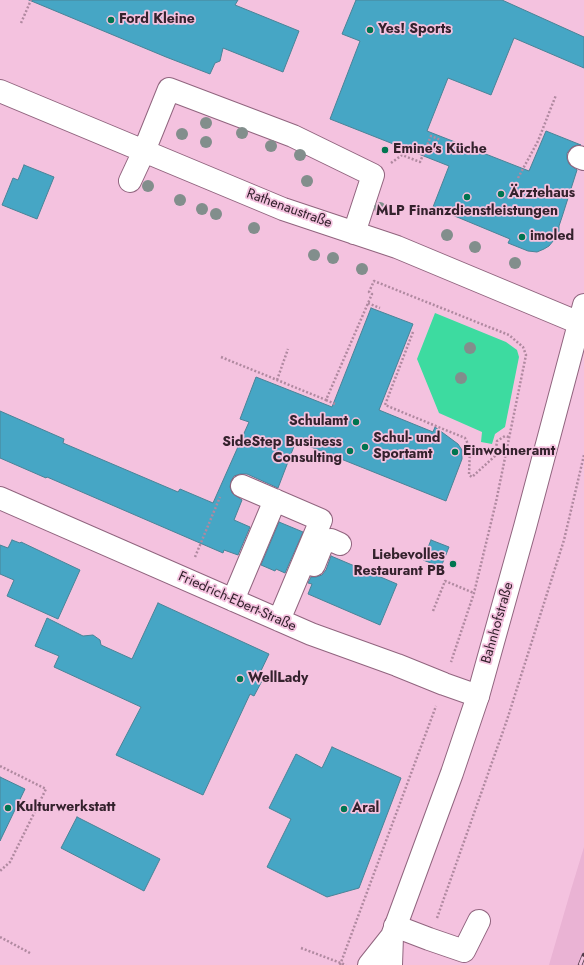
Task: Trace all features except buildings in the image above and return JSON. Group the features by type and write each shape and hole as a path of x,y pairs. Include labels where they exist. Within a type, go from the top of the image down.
{"street":[{"path":"130,181 169,89 293,136 373,175 354,233"},
{"name":"Rathenaustraße","path":"0,91 283,209 397,247 582,318"},
{"name":"Bahnhofstraße","path":"369,965 393,931 452,773 478,696 582,318"},
{"path":"242,486 322,520 283,622"},
{"name":"Friedrich-Ebert-Straße","path":"0,498 311,634 478,696"},
{"path":"233,600 275,500"},
{"path":"283,622 322,545 331,540 340,544"},
{"path":"393,931 429,939 464,951 479,921"},
{"name":"Bahnhofstraße","path":"391,965 393,931"}],"path":[{"path":"22,23 31,0"},
{"path":"518,178 538,141 556,95"},
{"path":"373,175 402,155 420,162 431,136 441,140"},
{"path":"326,400 372,294 369,292 374,282 509,335 518,341 523,347 526,355 496,502 474,593 444,684 340,964"},
{"path":"368,303 380,308"},
{"path":"414,332 384,405 465,438 470,448 469,475 472,477 495,456 497,441 505,436 509,437"},
{"path":"278,380 288,349"},
{"path":"221,356 335,404"},
{"path":"470,448 506,452"},
{"path":"429,939 510,712 564,540 584,455"},
{"path":"185,579 227,480 242,486"},
{"path":"433,611 445,581 474,593"},
{"path":"0,766 46,789 10,862 0,871"},
{"path":"0,937 30,953"},
{"path":"301,948 346,965"}],"shaded area":[{"path":"584,847 584,965 549,965 570,893"}],"green space":[{"path":"435,313 506,342 517,350 519,357 505,427 495,434 492,444 481,442 482,432 439,413 417,359"}],"railway":[{"path":"580,965 584,955"}],"place":[{"name":"Ford Kleine","path":"111,20"},
{"name":"Yes! Sports","path":"370,30"},
{"name":"Emine's Küche","path":"385,150"},
{"name":"Ärztehaus","path":"501,194"},
{"name":"MLP Finanzdienstleistungen","path":"467,197"},
{"name":"imoled","path":"522,237"},
{"name":"Schulamt","path":"356,422"},
{"name":"Schul- und Sportamt","path":"365,447"},
{"name":"SideStep Business Consulting","path":"350,451"},
{"name":"Einwohneramt","path":"455,452"},
{"name":"Liebevolles Restaurant PB","path":"453,564"},
{"name":"WellLady","path":"240,679"},
{"name":"Kulturwerkstatt","path":"8,808"},
{"name":"Aral","path":"344,809"}]}
